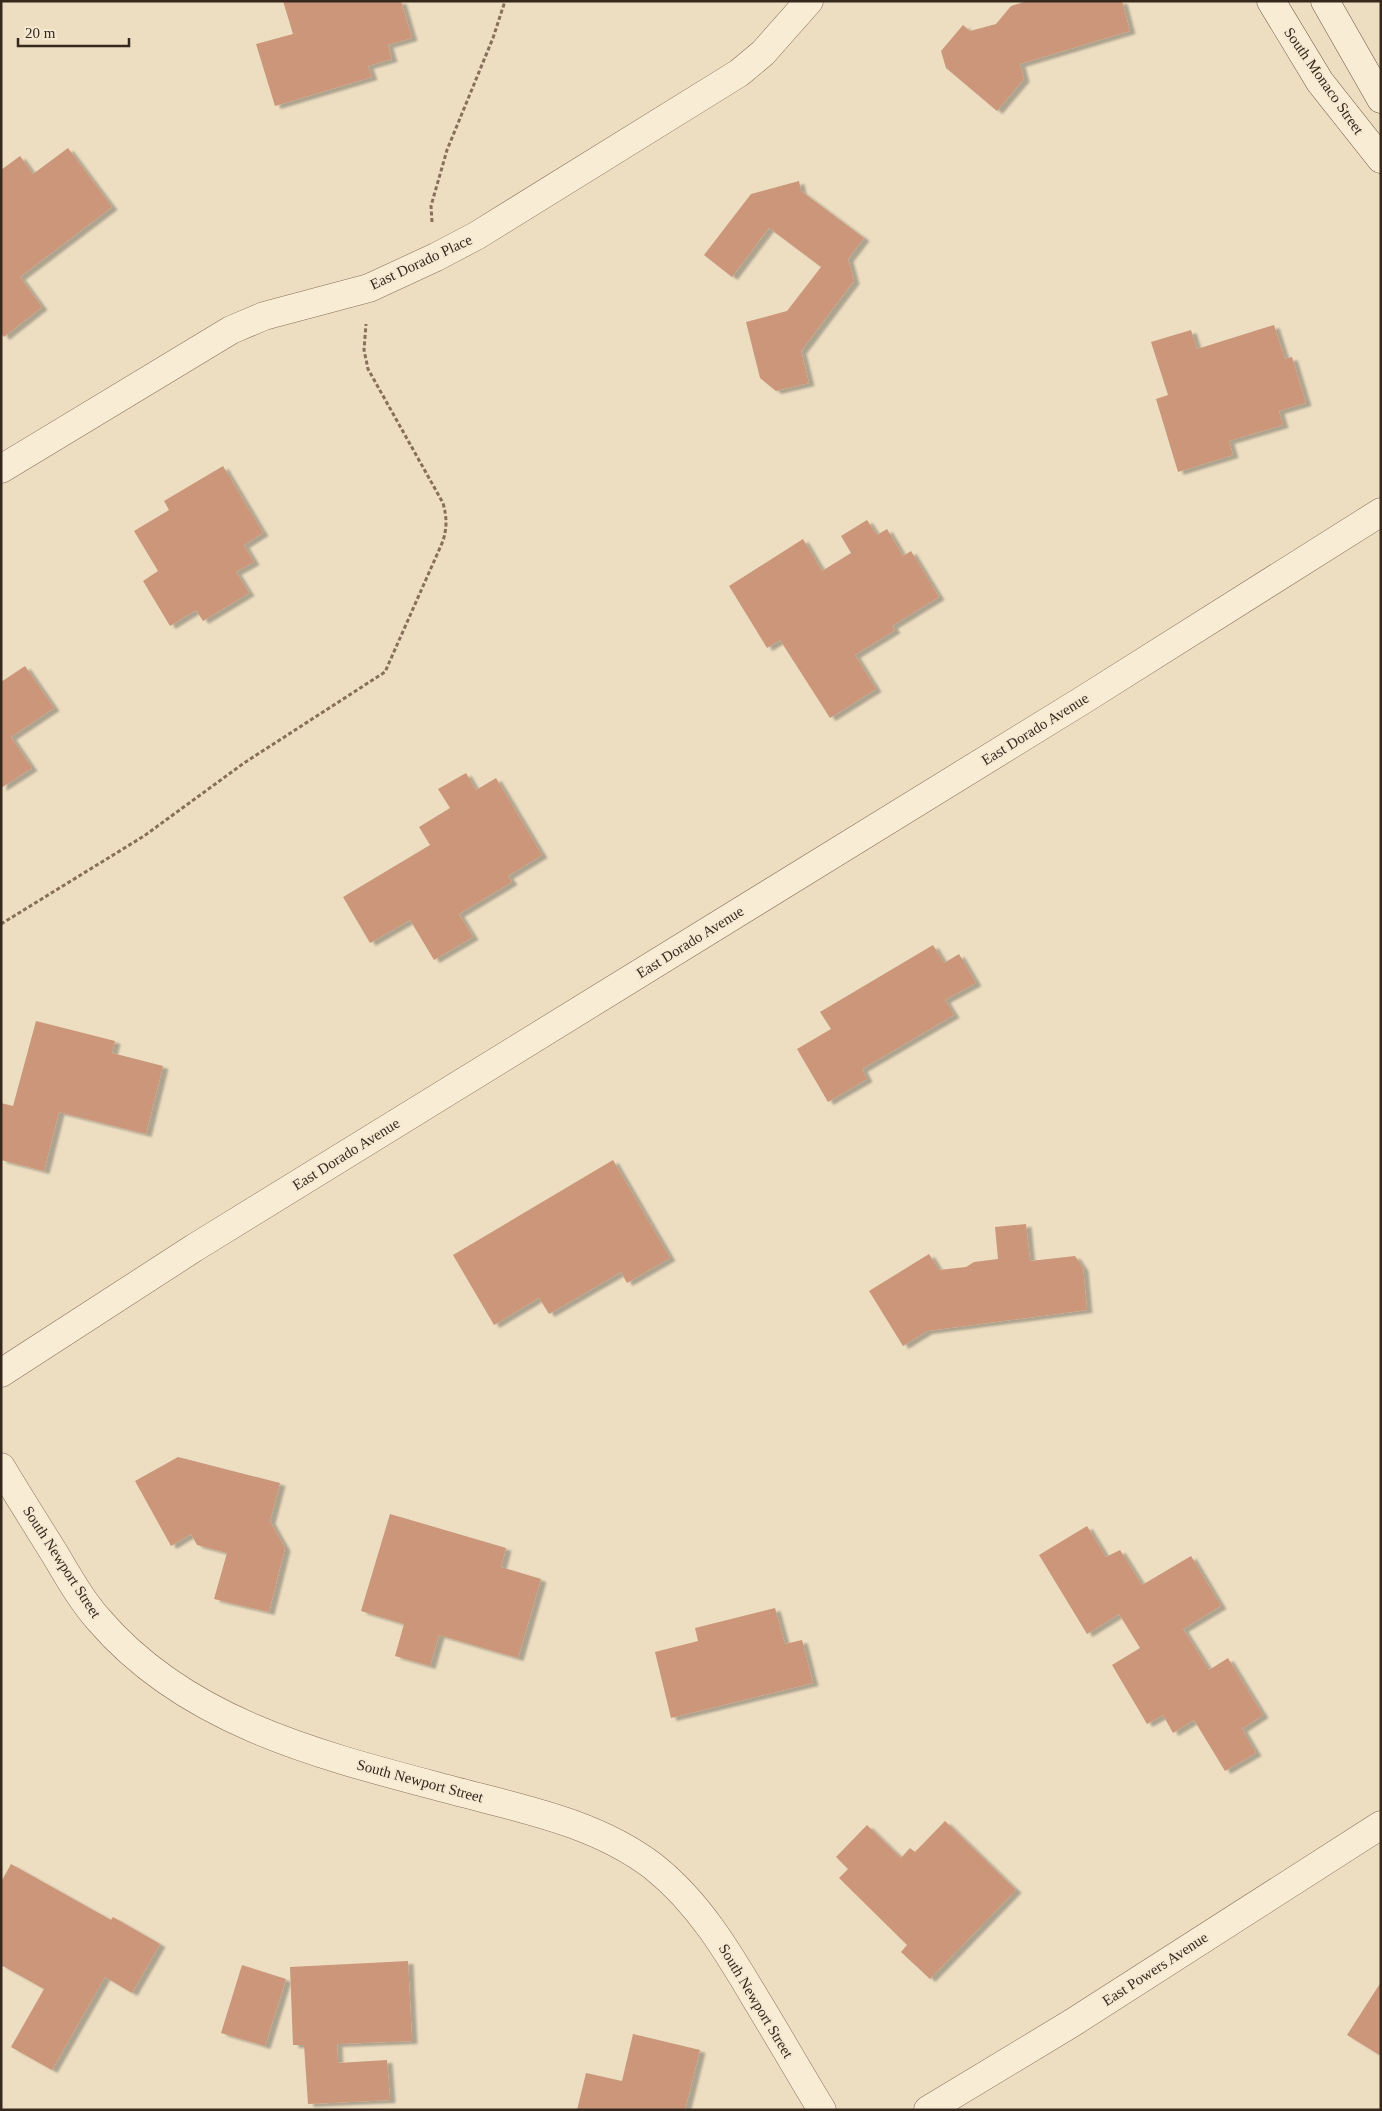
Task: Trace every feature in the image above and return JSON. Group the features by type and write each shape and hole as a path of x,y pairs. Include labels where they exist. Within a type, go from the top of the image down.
{"street":[{"name":"East Dorado Place","path":"1,469 231,330 264,316 369,288 476,236 739,73 763,53 809,1"},
{"name":"South Monaco Street","path":"1271,1 1320,82 1381,159"},
{"path":"1325,1 1381,99"},
{"name":"East Dorado Avenue","path":"1,1373 219,1233 1083,700 1381,512"},
{"name":"South Newport Street","path":"1,1467 77,1590 99,1620 124,1646 184,1693 218,1713 301,1748 566,1822 626,1847 652,1865 693,1904 722,1942 822,2110"},
{"name":"East Powers Avenue","path":"928,2110 1072,2023 1381,1824"}],"path":[{"path":"432,228 431,206 435,189 448,150 493,38 505,1"},
{"path":"1,924 144,836 244,763 385,672 443,541 447,526 447,516 443,503 368,369 364,350 368,315"}],"building":[{"path":"283,1 401,1 412,38 388,45 392,59 368,66 372,77 275,106 256,44 293,34"},
{"path":"1027,1 1122,1 1130,31 1020,64 1024,79 997,111 946,68 941,51 963,25 970,31 996,24 1011,6"},
{"path":"68,148 112,207 20,277 42,307 4,337 1,333 1,170 20,156 33,174"},
{"path":"799,181 801,191 864,238 848,259 854,281 801,351 809,383 776,391 760,378 746,322 787,311 821,267 769,228 732,277 704,255 751,194"},
{"path":"1274,325 1285,359 1292,357 1306,403 1279,411 1283,425 1229,441 1233,455 1178,472 1156,399 1168,395 1151,342 1191,330 1197,349"},
{"path":"223,466 263,533 244,545 254,562 236,572 249,593 203,621 196,610 170,626 143,581 158,571 134,531 169,510 164,501"},
{"path":"867,520 877,535 887,529 903,556 911,551 939,597 892,626 895,630 855,655 876,689 830,718 780,640 767,648 729,586 803,539 822,571 851,553 841,536"},
{"path":"25,666 54,708 11,737 32,768 1,788 1,682"},
{"path":"466,773 476,790 496,778 542,855 508,876 512,882 459,914 473,937 434,960 410,920 370,943 343,897 430,845 419,827 450,808 438,789"},
{"path":"933,945 944,963 959,954 976,983 945,1000 954,1015 862,1069 867,1079 828,1102 797,1049 831,1029 820,1012"},
{"path":"36,1021 115,1041 112,1053 163,1066 146,1134 59,1112 44,1171 1,1160 1,1103 13,1106"},
{"path":"613,1160 670,1258 627,1283 621,1272 549,1314 539,1298 494,1325 453,1255"},
{"path":"1026,1224 1030,1261 1075,1256 1083,1268 1087,1310 927,1331 903,1346 869,1291 929,1254 939,1270 966,1267 974,1262 998,1259 995,1227"},
{"path":"178,1457 280,1483 270,1521 285,1548 269,1612 214,1599 227,1553 197,1545 191,1534 171,1546 135,1481"},
{"path":"390,1514 506,1548 501,1567 541,1579 518,1658 439,1635 430,1666 395,1656 404,1624 361,1611"},
{"path":"1087,1526 1106,1557 1120,1550 1142,1585 1191,1556 1221,1606 1183,1629 1209,1670 1228,1658 1263,1715 1242,1729 1256,1753 1225,1771 1194,1720 1173,1733 1163,1715 1147,1724 1112,1665 1140,1648 1119,1614 1087,1634 1039,1555"},
{"path":"775,1608 785,1644 802,1640 813,1683 671,1718 655,1652 698,1641 695,1628"},
{"path":"945,1821 1016,1890 930,1979 901,1952 907,1945 839,1878 848,1869 836,1857 867,1825 901,1858 910,1848 915,1852"},
{"path":"11,1864 111,1920 113,1917 160,1944 132,1993 105,1977 52,2070 11,2047 44,1989 1,1965 1,1882"},
{"path":"408,1961 412,2041 337,2044 338,2063 387,2060 390,2100 308,2104 304,2045 293,2045 290,1967"},
{"path":"242,1965 286,1979 265,2046 221,2033"},
{"path":"1381,1982 1381,2056 1347,2035"},
{"path":"633,2034 700,2050 685,2110 577,2110 586,2073 622,2081"}]}
